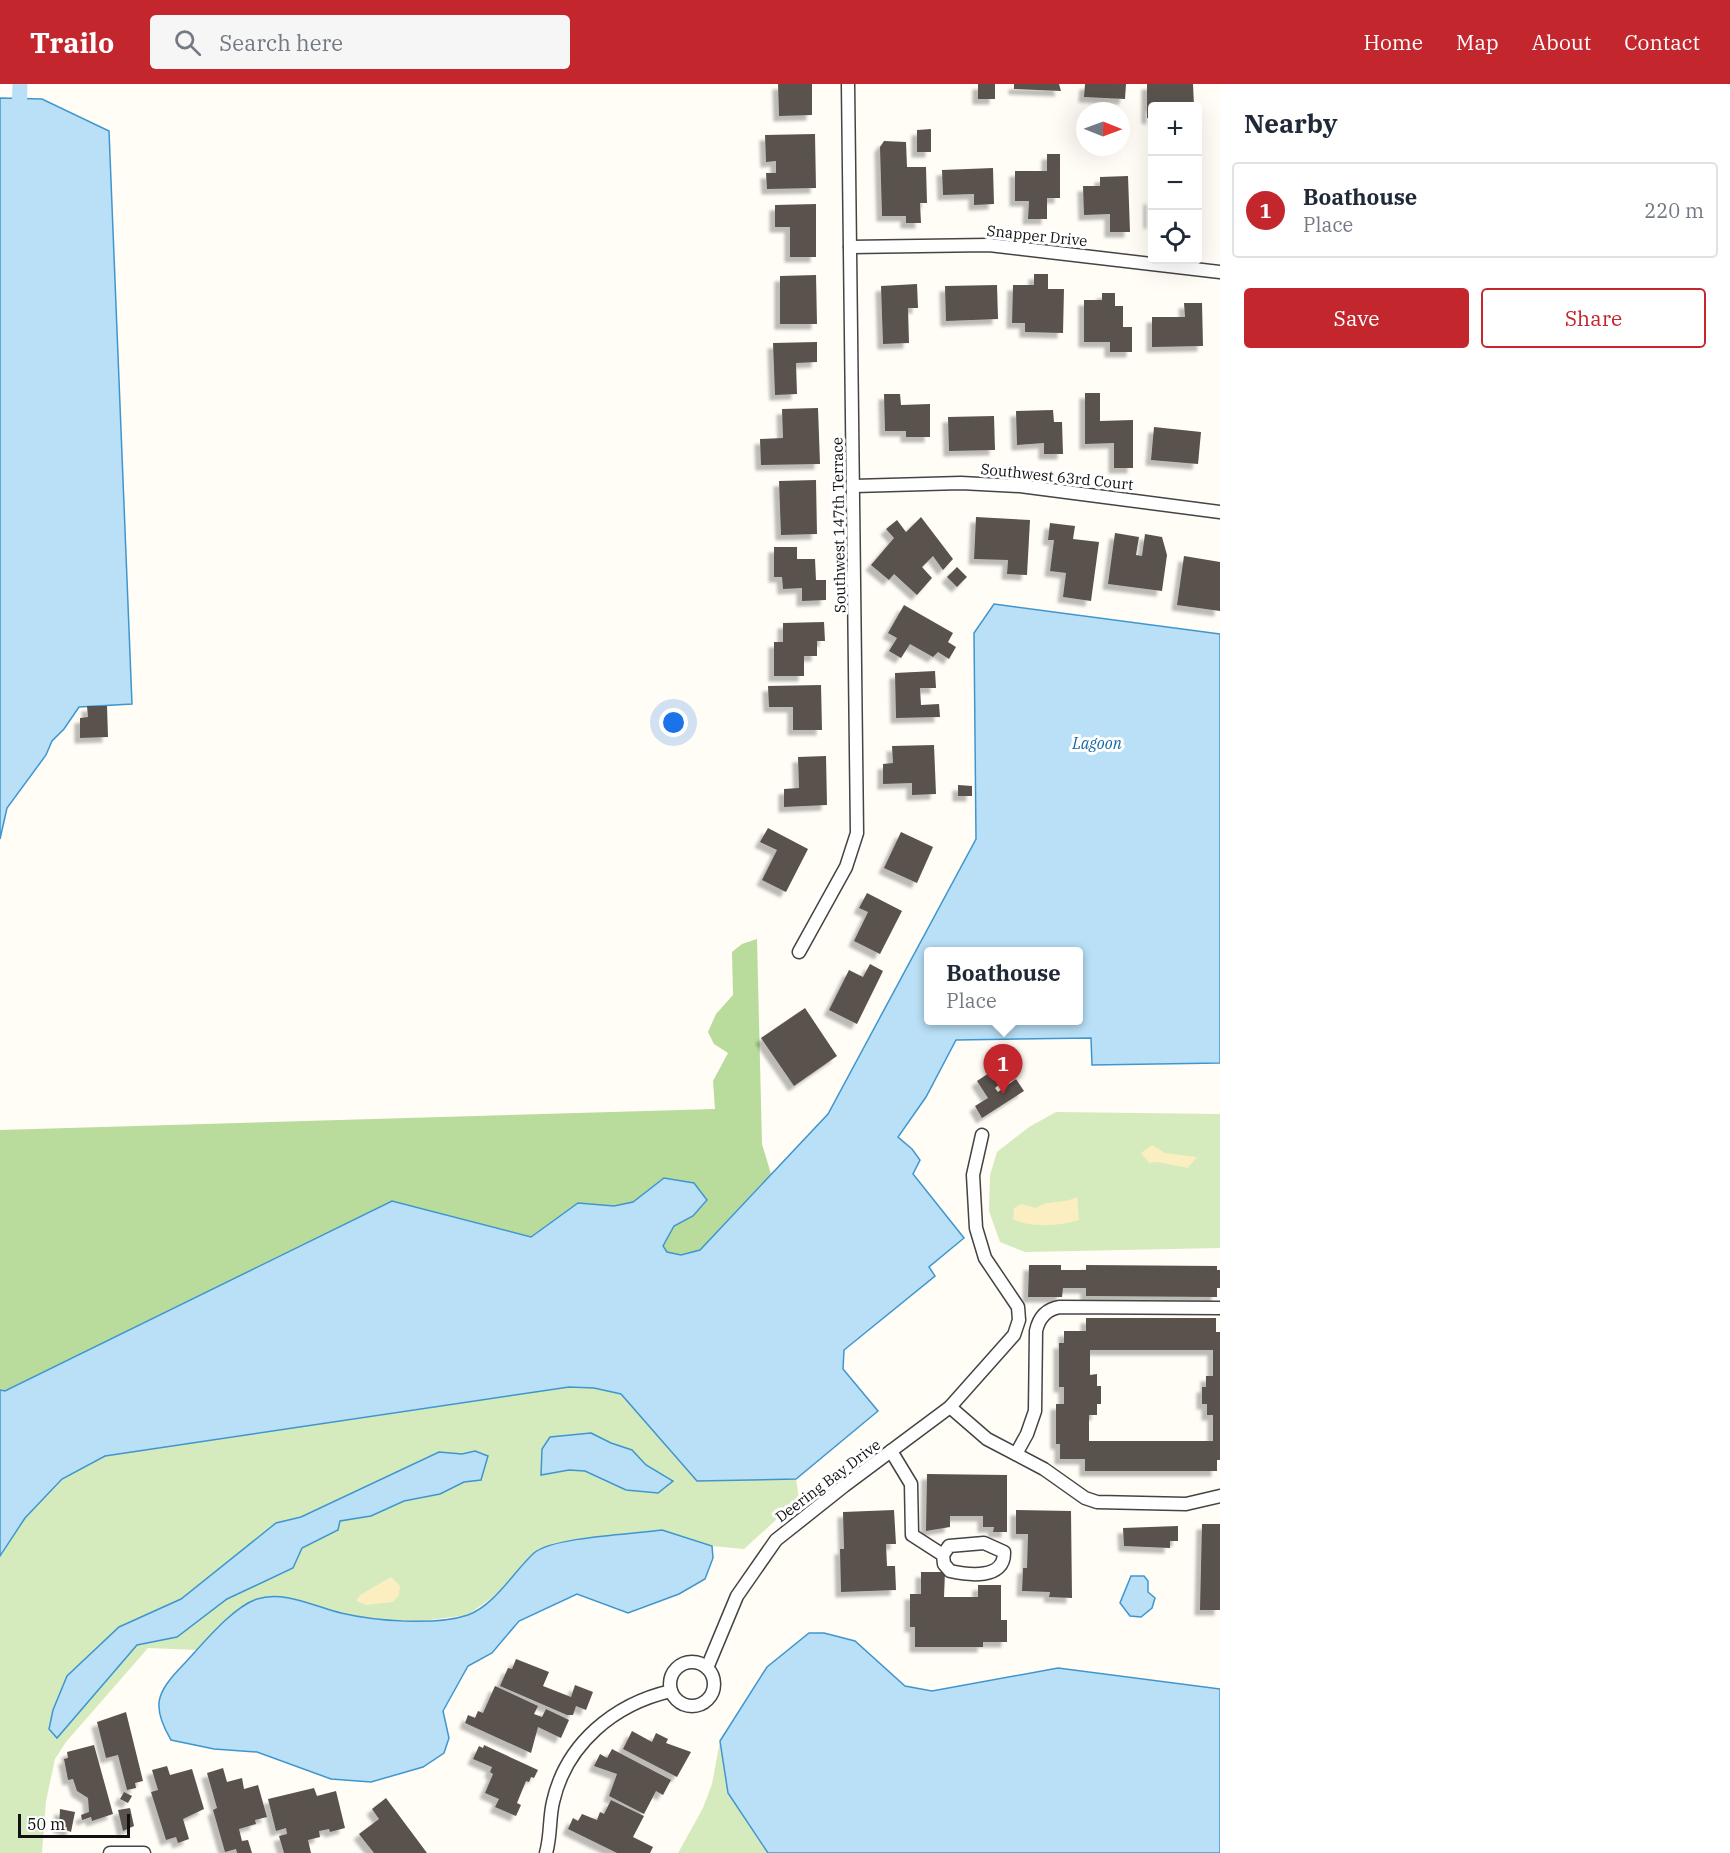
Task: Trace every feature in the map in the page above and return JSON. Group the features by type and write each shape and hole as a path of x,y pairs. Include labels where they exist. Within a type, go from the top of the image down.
{"street":[{"name":"Southwest 147th Terrace","path":"799,952 846,867 857,833 848,84"},
{"name":"Snapper Drive","path":"850,247 989,245 1220,272"},
{"name":"Southwest 63rd Court","path":"854,486 968,483 1020,486 1220,512"},
{"name":"Deering Bay Drive","path":"671,1691 677,1701 684,1705 692,1706 706,1701 714,1688 714,1680 707,1668 732,1604 768,1549 788,1530 950,1407 1010,1341 1019,1320 1015,1302 992,1271 979,1244 974,1211 973,1175 982,1135"},
{"path":"1016,1454 1032,1422 1036,1397 1036,1331 1039,1321 1049,1310 1069,1307 1220,1308"},
{"path":"950,1407 976,1431 1044,1469 1085,1498 1097,1502 1186,1504 1220,1496"},
{"path":"891,1451 910,1484 912,1535 943,1554"},
{"path":"984,1543 1004,1552 1004,1561 998,1569 988,1573 964,1575 950,1571 944,1564 943,1554 949,1546 984,1543"},
{"path":"546,1853 553,1801 558,1784 575,1752 601,1724 620,1710 671,1691 672,1674 681,1664 695,1662 707,1668"},
{"path":"110,1853 144,1853"}],"green space":[{"path":"757,939 762,1144 771,1174 700,1250 681,1255 667,1252 663,1246 674,1226 693,1216 707,1201 694,1183 664,1178 633,1202 614,1206 578,1203 531,1237 392,1201 5,1391 0,1390 0,1130 715,1109 713,1081 728,1053 714,1044 708,1032 716,1014 733,995 732,952 742,944"},
{"path":"1056,1112 1220,1114 1220,1248 1025,1252 1000,1242 989,1211 990,1175 997,1152 1029,1127"},
{"path":"569,1387 594,1388 621,1394 697,1481 796,1479 799,1499 744,1549 712,1546 662,1530 554,1543 534,1553 505,1588 468,1615 422,1621 388,1621 342,1613 241,1607 197,1650 148,1648 66,1742 55,1759 46,1801 42,1853 0,1853 0,1556 25,1518 62,1479 105,1456"},
{"path":"720,1741 728,1793 768,1853 678,1853 703,1808 712,1784"}],"sand":[{"path":"1152,1145 1165,1153 1197,1157 1188,1168 1157,1162 1149,1163 1141,1153"},
{"path":"1077,1197 1079,1220 1046,1225 1028,1224 1013,1219 1014,1208 1021,1204 1036,1208"},
{"path":"391,1577 400,1586 399,1595 393,1602 366,1605 356,1601 360,1595"}],"water":[{"path":"0,98 42,99 109,131 132,704 79,707 64,729 52,741 46,755 7,808 0,839"},
{"name":"Lagoon","path":"994,604 1220,634 1220,1063 1092,1065 1091,1038 956,1040 926,1097 898,1137 912,1149 920,1160 913,1174 964,1238 929,1267 935,1276 844,1350 843,1369 878,1411 796,1479 697,1481 621,1394 594,1388 569,1387 105,1456 62,1479 25,1518 0,1556 0,1390 5,1391 392,1201 531,1237 578,1203 614,1206 633,1202 664,1178 694,1183 707,1200 693,1216 674,1226 663,1246 667,1252 681,1255 700,1250 828,1114 976,839 974,633"},
{"path":"591,1433 632,1450 646,1465 673,1481 658,1493 626,1490 585,1471 569,1470 541,1475 542,1449 550,1437"},
{"path":"475,1451 488,1456 481,1480 464,1482 440,1494 404,1501 371,1516 340,1521 338,1530 302,1548 293,1568 227,1599 177,1637 137,1645 57,1738 49,1729 53,1710 67,1676 119,1627 181,1599 276,1523 301,1517 439,1452 462,1454"},
{"path":"662,1530 712,1546 713,1558 705,1579 679,1594 628,1613 577,1594 519,1621 492,1653 468,1666 443,1711 449,1738 444,1753 423,1767 371,1782 331,1779 257,1752 214,1749 171,1740 161,1718 159,1700 174,1675 227,1618 247,1603 257,1599 289,1598 341,1613 387,1620 422,1621 454,1618 468,1615 487,1604 534,1553 544,1548 558,1543 594,1537"},
{"path":"1131,1576 1144,1576 1148,1581 1148,1592 1155,1598 1152,1608 1141,1617 1130,1616 1120,1603"},
{"path":"809,1633 824,1633 855,1641 905,1686 932,1691 1058,1668 1220,1689 1220,1853 768,1853 728,1793 720,1741 767,1667"}],"building":[{"path":"778,84 812,84 812,115 779,116"},
{"path":"978,84 995,84 995,99 978,99"},
{"path":"1014,84 1059,84 1061,91 1014,89"},
{"path":"1085,84 1126,84 1125,99 1084,97"},
{"path":"1147,84 1193,84 1194,102 1148,102 1147,118"},
{"path":"931,129 931,152 917,152 917,130"},
{"path":"815,134 816,188 767,189 766,173 776,173 776,161 766,162 765,135"},
{"path":"884,141 906,142 907,167 926,167 927,203 920,203 921,223 906,223 906,216 882,216 880,147"},
{"path":"1047,154 1060,154 1060,198 1047,198 1047,219 1028,219 1029,201 1015,201 1015,171 1047,171"},
{"path":"993,168 994,204 974,205 974,194 943,195 942,170"},
{"path":"1128,176 1130,232 1110,232 1110,214 1084,215 1083,186 1100,186 1100,177"},
{"path":"816,204 816,257 790,257 790,227 775,227 775,205"},
{"path":"1034,274 1048,274 1048,289 1064,289 1063,333 1025,332 1025,323 1012,323 1013,285 1034,285"},
{"path":"816,275 817,324 780,324 780,276"},
{"path":"917,284 918,308 908,308 909,343 883,344 881,286"},
{"path":"997,285 998,319 946,321 945,286"},
{"path":"1102,293 1115,293 1115,306 1123,306 1123,327 1132,327 1132,352 1110,352 1110,342 1084,342 1084,300 1102,300"},
{"path":"1184,303 1202,303 1203,346 1152,347 1152,317 1185,317"},
{"path":"817,342 817,362 796,363 797,394 775,395 773,343"},
{"path":"1085,393 1100,393 1100,421 1133,420 1133,468 1114,468 1114,443 1085,444"},
{"path":"884,394 900,394 901,405 930,404 930,437 906,437 906,431 885,431"},
{"path":"818,408 820,464 761,465 760,439 783,438 782,409"},
{"path":"1053,410 1054,422 1062,422 1063,454 1044,454 1044,443 1017,445 1016,411"},
{"path":"994,416 995,450 949,451 948,417"},
{"path":"1154,427 1201,432 1198,464 1151,460"},
{"path":"816,480 817,534 781,535 779,481"},
{"path":"921,517 953,559 943,570 933,556 922,567 932,578 917,595 894,574 889,580 871,565 894,538 886,529 897,520 906,532"},
{"path":"976,517 1030,520 1027,575 1007,574 1008,560 974,559"},
{"path":"1050,523 1075,526 1073,539 1099,542 1091,601 1063,597 1066,573 1050,571 1054,540 1048,540"},
{"path":"1115,533 1139,537 1136,555 1142,556 1145,534 1162,537 1167,555 1162,591 1108,584"},
{"path":"774,547 797,547 797,559 815,559 816,580 826,580 826,600 802,601 802,588 783,589 782,577 774,577"},
{"path":"1184,556 1220,562 1220,611 1177,605"},
{"path":"957,567 967,577 957,587 947,577"},
{"path":"904,605 953,633 948,642 956,647 949,659 938,652 933,657 910,644 901,658 889,651 897,638 888,633"},
{"path":"824,622 825,641 817,641 817,656 804,656 804,676 774,676 774,642 783,642 783,623"},
{"path":"935,671 936,688 920,688 921,705 939,704 940,717 896,718 895,673"},
{"path":"821,685 822,730 793,730 793,707 769,707 768,686"},
{"path":"87,706 107,706 108,737 80,738 80,718 88,717"},
{"path":"934,745 936,794 912,795 912,783 883,784 883,764 893,763 892,746"},
{"path":"826,756 827,805 784,807 784,789 799,788 798,757"},
{"path":"958,785 972,786 972,796 958,796"},
{"path":"768,828 808,849 786,892 762,880 777,850 760,842"},
{"path":"901,832 933,847 917,883 884,868"},
{"path":"867,893 902,911 880,954 854,941 868,912 859,908"},
{"path":"870,964 883,971 857,1024 829,1010 849,970 863,977"},
{"path":"805,1008 837,1056 794,1086 761,1038"},
{"path":"992,1071 1000,1084 995,1088 998,1092 1016,1079 1024,1091 982,1118 975,1106 988,1098 977,1081"},
{"path":"1029,1265 1061,1265 1061,1270 1086,1270 1086,1265 1217,1266 1217,1270 1220,1270 1220,1288 1217,1288 1217,1297 1086,1296 1086,1288 1063,1288 1062,1297 1028,1297"},
{"path":"1086,1318 1216,1318 1216,1332 1220,1332 1220,1460 1217,1460 1217,1471 1085,1471 1085,1459 1060,1459 1060,1444 1056,1444 1056,1404 1064,1404 1064,1387 1059,1387 1059,1343 1064,1343 1064,1331 1086,1331","holes":["1090,1350 1213,1350 1213,1376 1206,1376 1206,1387 1202,1387 1202,1404 1207,1404 1207,1415 1213,1415 1213,1441 1089,1441 1089,1415 1097,1415 1097,1404 1101,1404 1101,1386 1097,1386 1097,1374 1090,1375"]},
{"path":"927,1474 1007,1475 1007,1532 993,1532 994,1527 983,1527 983,1516 950,1516 950,1527 926,1531"},
{"path":"894,1510 896,1544 886,1544 887,1566 895,1566 896,1590 841,1592 840,1549 844,1549 843,1512"},
{"path":"1016,1510 1071,1511 1072,1598 1049,1597 1050,1592 1022,1591 1023,1568 1027,1568 1028,1534 1016,1534"},
{"path":"1202,1524 1220,1524 1220,1610 1200,1610"},
{"path":"1178,1526 1178,1541 1170,1541 1170,1548 1124,1546 1123,1528"},
{"path":"921,1572 945,1572 944,1597 978,1597 978,1585 1001,1585 1001,1620 1007,1620 1007,1642 983,1642 983,1647 915,1647 915,1627 910,1627 910,1594 921,1594"},
{"path":"516,1659 549,1672 543,1686 571,1697 575,1685 593,1692 586,1710 576,1706 573,1715 567,1715 500,1686 508,1668 512,1669"},
{"path":"495,1686 538,1706 534,1714 542,1717 546,1709 569,1720 561,1738 538,1727 531,1753 465,1723 468,1715 475,1718 478,1711 483,1713"},
{"path":"126,1712 143,1781 135,1783 136,1788 127,1790 118,1755 106,1758 97,1722"},
{"path":"632,1731 652,1742 656,1733 668,1739 666,1743 691,1752 677,1777 623,1749"},
{"path":"94,1745 113,1814 92,1821 91,1817 82,1820 81,1815 89,1812 88,1798 77,1791 73,1779 68,1780 64,1759 68,1758 67,1752"},
{"path":"484,1745 538,1770 534,1778 531,1777 529,1782 526,1781 517,1803 521,1805 516,1816 495,1807 499,1799 485,1793 493,1774 490,1772 492,1767 473,1759 479,1746 483,1748"},
{"path":"612,1749 671,1780 663,1795 656,1791 644,1814 609,1796 617,1774 594,1766 600,1754 607,1758"},
{"path":"167,1766 170,1775 192,1769 204,1809 183,1819 189,1839 178,1843 176,1837 166,1840 151,1792 158,1790 152,1770"},
{"path":"223,1768 227,1782 242,1778 244,1789 258,1785 267,1817 255,1820 256,1824 239,1829 242,1841 248,1840 252,1853 237,1853 236,1849 225,1852 213,1810 217,1808 207,1773"},
{"path":"314,1788 317,1796 336,1791 345,1828 330,1832 329,1829 319,1831 320,1837 308,1840 311,1853 284,1853 279,1836 287,1834 286,1828 276,1831 268,1799"},
{"path":"124,1792 132,1796 128,1803 120,1799"},
{"path":"386,1798 427,1853 374,1853 359,1834 379,1819 372,1809"},
{"path":"611,1800 644,1816 633,1837 653,1847 650,1853 617,1853 568,1829 573,1818 578,1821 582,1814 597,1820 600,1812 604,1814"},
{"path":"130,1808 134,1826 123,1831 118,1810"},
{"path":"60,1809 75,1812 71,1832 59,1827"}],"waterway":[{"path":"19,117 20,84"}],"place":[{"name":"Boathouse","path":"1003,1094"}]}
